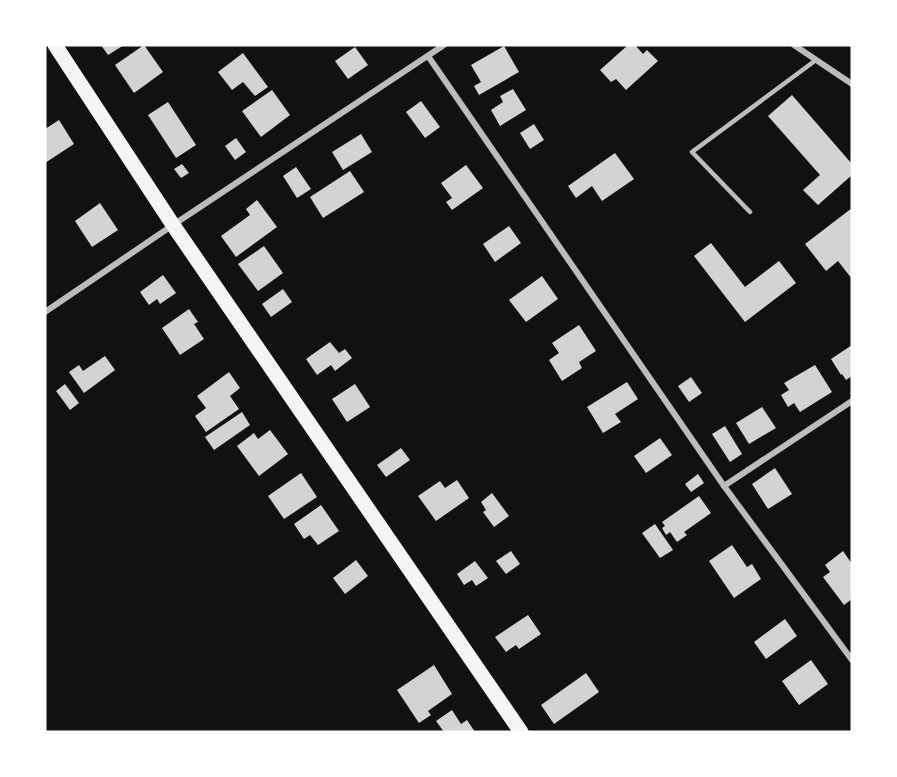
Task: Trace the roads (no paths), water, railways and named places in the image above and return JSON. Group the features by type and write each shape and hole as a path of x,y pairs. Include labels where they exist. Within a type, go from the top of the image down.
{"main road":[{"path":"55,45 173,225 521,732"}],"street":[{"path":"45,312 444,45"},
{"path":"794,45 852,84"},
{"path":"428,56 724,486 852,660"},
{"path":"724,486 852,401"}],"lane":[{"path":"750,212 692,152 816,60"}]}
